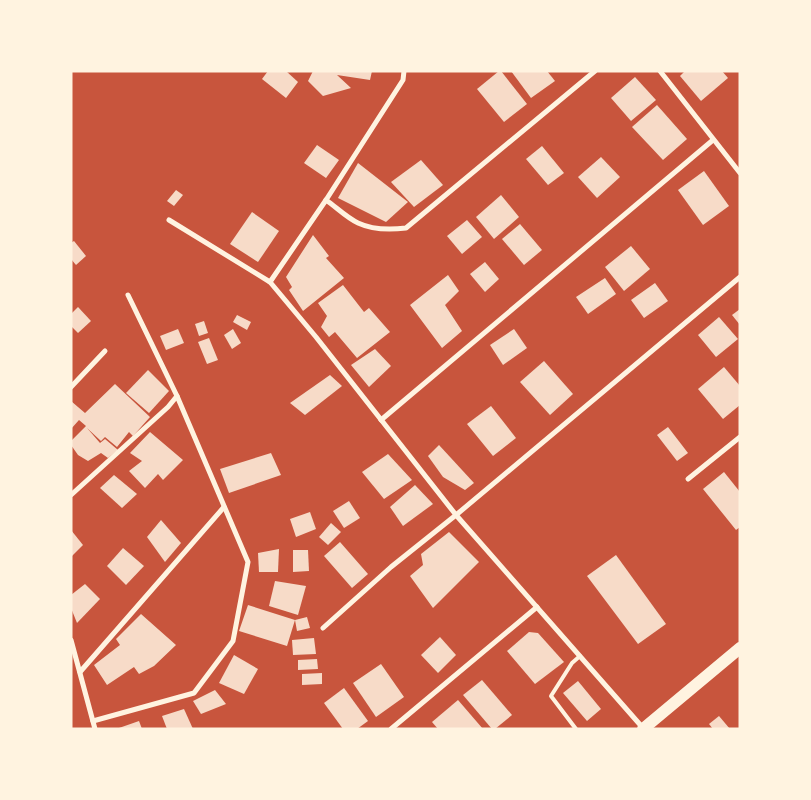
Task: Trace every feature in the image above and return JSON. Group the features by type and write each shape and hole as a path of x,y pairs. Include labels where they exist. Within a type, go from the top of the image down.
{"main road":[{"path":"643,729 740,648"}],"street":[{"path":"270,282 326,200 403,80 404,71"},
{"path":"326,200 358,223 373,228 392,230 406,228 595,71"},
{"path":"660,71 740,173"},
{"path":"382,420 713,140"},
{"path":"169,220 270,282 316,337 456,515 643,729"},
{"path":"323,628 391,567 456,515 740,277"},
{"path":"93,721 194,693 233,641 248,562 177,396 128,295"},
{"path":"71,387 105,351"},
{"path":"71,495 168,407 177,396"},
{"path":"688,479 740,438"},
{"path":"80,672 224,507"},
{"path":"390,729 537,607"},
{"path":"71,640 95,729"}],"lane":[{"path":"576,729 551,696 572,663 580,656"}],"building":[{"path":"268,71 286,71 298,82 286,98 262,79"},
{"path":"313,71 372,71 370,80 337,75 351,88 323,96 308,81"},
{"path":"501,71 527,104 504,122 477,89"},
{"path":"511,71 547,71 555,81 531,98"},
{"path":"685,71 722,71 728,78 701,101 680,76"},
{"path":"635,77 656,100 631,121 611,98"},
{"path":"657,105 687,139 663,160 632,127"},
{"path":"317,145 339,160 326,178 304,163"},
{"path":"542,146 564,173 548,185 526,159"},
{"path":"601,157 620,177 597,198 578,177"},
{"path":"421,160 443,185 414,207 391,182"},
{"path":"358,163 408,202 386,222 338,198"},
{"path":"704,171 729,206 703,225 678,190"},
{"path":"176,190 183,195 174,206 167,201"},
{"path":"501,195 519,217 494,239 476,217"},
{"path":"252,212 279,231 258,262 230,244"},
{"path":"467,220 482,237 462,254 447,236"},
{"path":"520,224 542,250 524,265 502,239"},
{"path":"313,235 329,256 326,258 344,278 303,311 289,290 292,287 286,277"},
{"path":"74,241 86,256 76,265 71,259 71,243"},
{"path":"631,246 650,269 624,291 605,267"},
{"path":"485,262 499,279 485,292 470,274"},
{"path":"448,275 459,291 445,305 462,331 442,348 410,305"},
{"path":"605,278 616,294 588,314 576,297"},
{"path":"655,283 668,301 644,318 631,300"},
{"path":"343,285 364,312 369,308 390,332 357,358 335,332 329,337 321,327 327,316 318,303"},
{"path":"78,307 91,321 78,333 71,326 71,314"},
{"path":"740,309 740,325 732,315"},
{"path":"237,315 251,322 247,330 233,322"},
{"path":"719,317 738,339 716,357 698,335"},
{"path":"204,321 208,333 199,336 195,324"},
{"path":"178,329 184,343 166,350 160,336"},
{"path":"233,329 241,343 232,349 224,335"},
{"path":"514,329 527,348 503,365 490,345"},
{"path":"209,338 218,360 207,364 198,342"},
{"path":"375,349 391,366 369,387 351,365"},
{"path":"544,361 573,394 550,415 520,382"},
{"path":"724,367 740,386 740,405 723,419 698,389"},
{"path":"148,370 169,391 149,413 126,393"},
{"path":"330,375 342,386 305,415 290,403"},
{"path":"115,384 150,417 133,436 129,432 117,447 105,437 101,441 87,428 100,443 105,439 118,450 108,458 101,453 88,461 78,455 71,445 71,441 86,426 79,420 71,429 71,401 85,413"},
{"path":"491,406 516,438 493,456 467,424"},
{"path":"668,427 688,453 677,461 657,435"},
{"path":"150,432 183,460 163,480 158,474 145,488 129,471 142,461 130,453"},
{"path":"439,445 474,483 465,490 443,477 428,456"},
{"path":"271,453 281,475 229,493 220,469"},
{"path":"388,454 412,480 384,499 362,472"},
{"path":"724,472 740,492 740,527 736,530 703,489"},
{"path":"114,475 137,494 122,508 100,488"},
{"path":"415,485 433,504 403,526 390,507"},
{"path":"349,501 360,518 344,528 333,511"},
{"path":"310,512 316,529 296,537 290,519"},
{"path":"161,520 181,543 165,562 147,537"},
{"path":"331,523 341,532 328,545 319,537"},
{"path":"71,530 83,545 71,557"},
{"path":"449,532 479,562 433,608 410,576 423,565 421,554"},
{"path":"340,542 368,574 352,588 324,556"},
{"path":"123,548 144,566 126,585 107,566"},
{"path":"279,549 278,572 259,572 258,553"},
{"path":"293,550 308,550 309,571 293,572"},
{"path":"616,555 666,624 638,644 587,576"},
{"path":"275,581 306,586 298,615 269,606"},
{"path":"85,584 100,599 77,623 71,608 71,595"},
{"path":"248,605 295,620 287,646 239,631"},
{"path":"141,614 176,645 154,666 139,674 134,667 107,685 94,665 120,645 116,639"},
{"path":"307,617 310,628 297,631 295,620"},
{"path":"529,632 538,633 564,662 535,684 507,651"},
{"path":"440,637 456,655 438,673 421,655"},
{"path":"314,638 316,654 293,655 292,640"},
{"path":"234,655 258,669 244,694 219,683"},
{"path":"317,659 318,669 298,670 298,660"},
{"path":"381,664 404,697 376,717 353,683"},
{"path":"322,673 322,684 302,685 302,674"},
{"path":"482,680 512,715 495,729 492,729 463,695"},
{"path":"578,681 601,709 587,721 563,693"},
{"path":"344,688 368,721 357,729 343,729 324,703"},
{"path":"215,690 226,704 201,714 193,701"},
{"path":"458,700 483,729 438,729 432,722"},
{"path":"184,709 193,729 167,729 162,716"},
{"path":"719,716 730,729 713,729 709,724"},
{"path":"139,721 142,729 119,729 119,728"}]}
